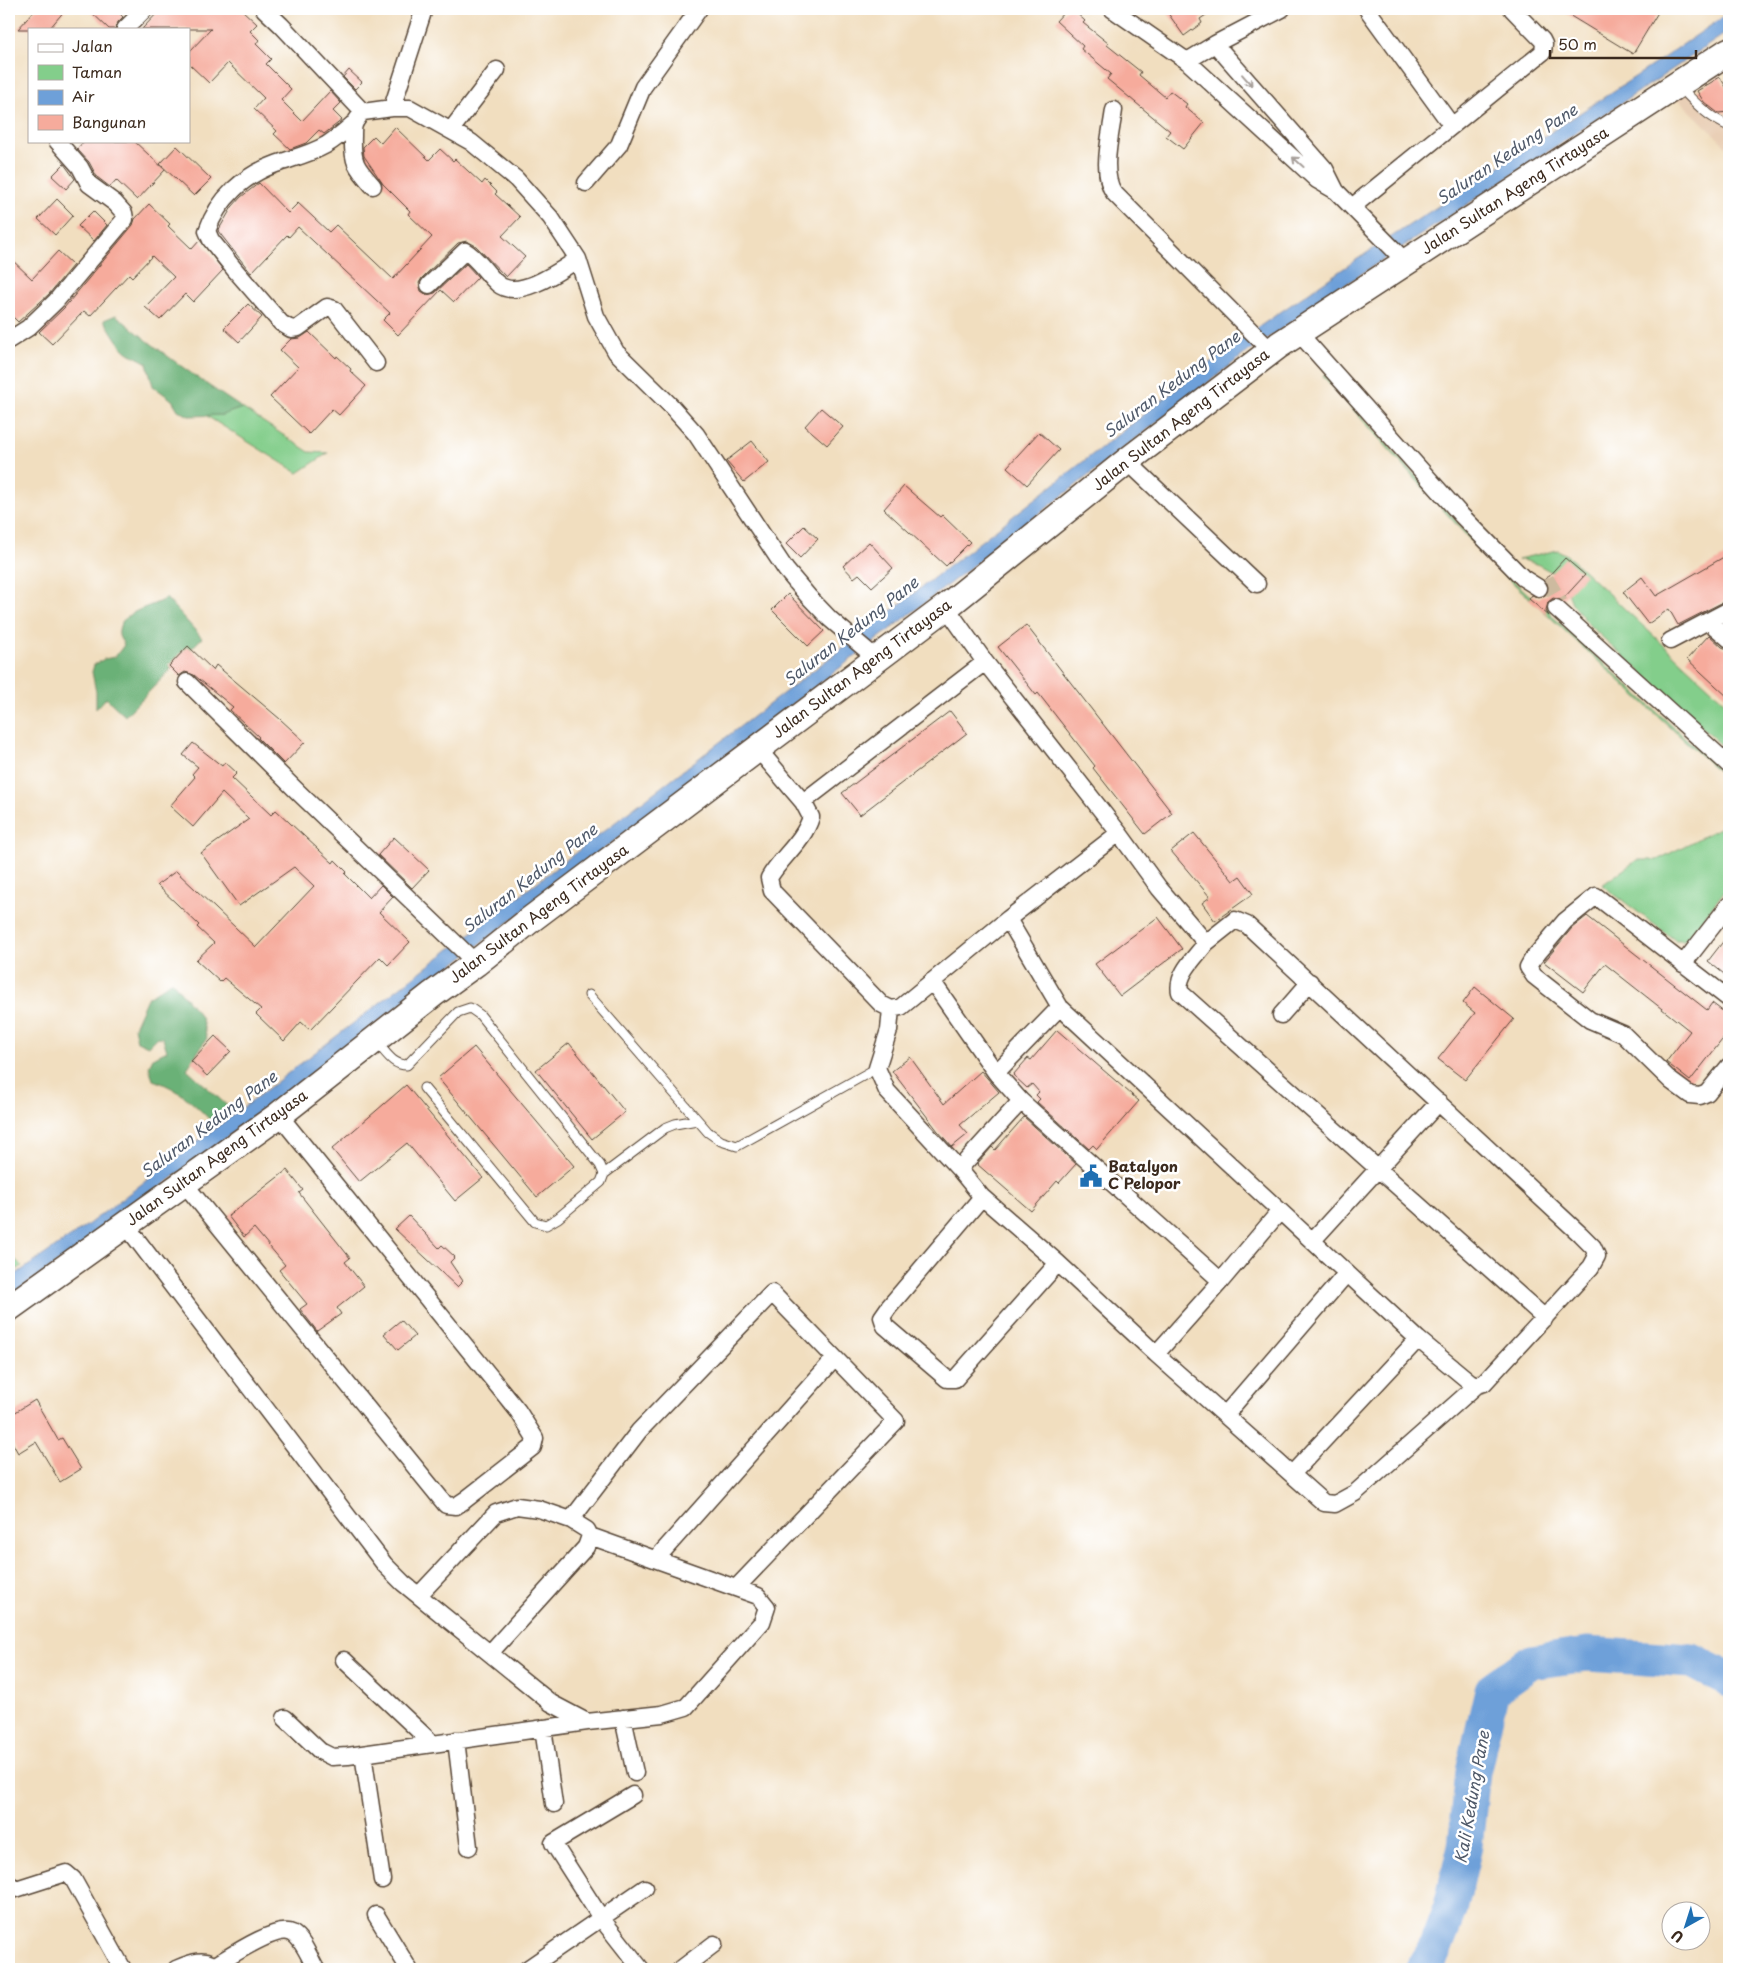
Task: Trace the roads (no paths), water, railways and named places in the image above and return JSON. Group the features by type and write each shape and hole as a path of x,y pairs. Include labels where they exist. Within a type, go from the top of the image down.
{"main road":[{"name":"Jalan Sultan Ageng Tirtayasa","path":"9,1308 183,1182 280,1115 473,961 757,748 873,654 946,607 1267,347 1298,332 1404,259 1729,51"}],"street":[{"path":"126,28 145,9"},
{"path":"264,9 282,25 358,118 352,156 358,169 373,186"},
{"path":"392,108 424,9"},
{"path":"586,183 619,145 643,87 699,9"},
{"path":"1112,9 1187,61 1317,180 1336,191 1404,259"},
{"path":"1134,9 1136,27"},
{"path":"1367,9 1452,126"},
{"path":"1352,207 1543,52 1544,44 1542,40 1512,9"},
{"path":"1187,61 1278,10"},
{"path":"1215,44 1325,169 1336,191"},
{"path":"451,130 497,70"},
{"path":"376,363 334,309 327,308 298,328 291,329 281,323 235,270 211,240 207,231 212,217 219,206 249,176 327,145 358,118 392,108 410,108 471,142 516,179 551,218 578,259 596,316 616,352 671,406 696,434 786,570 808,596 830,618 873,654"},
{"path":"1114,110 1107,165 1109,185 1114,193 1267,347"},
{"path":"9,340 28,328 56,301 125,219 124,213 90,184 80,167 58,142"},
{"path":"429,285 465,251 473,256 500,286 511,290 535,284 548,278 578,259"},
{"path":"1298,332 1462,516 1512,568 1534,573 1542,583"},
{"path":"1127,461 1257,584"},
{"path":"1558,605 1575,625 1729,764"},
{"path":"946,607 985,662 1119,833 1159,888 1206,943"},
{"path":"1670,642 1729,610"},
{"path":"1708,621 1729,639"},
{"path":"803,802 985,662"},
{"path":"187,682 473,961"},
{"path":"757,748 803,802 811,817 807,830 769,878 772,891 881,1004 891,1009 901,1007 1008,919 1119,833"},
{"path":"1729,999 1596,896 1565,921 1528,967 1534,976 1590,1020 1623,1034 1671,1081 1690,1095 1700,1096 1707,1093 1729,1066"},
{"path":"1684,964 1729,905"},
{"path":"1008,919 1060,1007 1418,1339 1470,1382 1477,1385"},
{"path":"891,1009 889,1030 877,1068 887,1091 959,1169 982,1197 1324,1503 1335,1504 1344,1500 1376,1476 1477,1385 1484,1383 1545,1318 1591,1267 1597,1256 1593,1247 1247,925 1235,920 1206,943 1183,974 1178,984 1180,992 1545,1318"},
{"path":"932,981 996,1072 1021,1101 1221,1281"},
{"path":"1281,1015 1310,982"},
{"path":"996,1072 1060,1007"},
{"path":"959,1169 1021,1101"},
{"path":"1313,1240 1439,1102"},
{"path":"183,1182 446,1505 456,1506 465,1500 533,1447 535,1438 518,1411 280,1115"},
{"path":"982,1197 882,1317 885,1326 948,1379 955,1379 1058,1263"},
{"path":"1156,1354 1280,1211"},
{"path":"125,1224 385,1565 550,1703 587,1722"},
{"path":"1225,1415 1347,1273"},
{"path":"571,1520 639,1431 772,1293 896,1421 736,1588"},
{"path":"1292,1474 1418,1339"},
{"path":"656,1559 835,1358"},
{"path":"285,1718 320,1751 332,1757 587,1722 662,1714 686,1707 762,1622 767,1607 758,1596 590,1536 587,1530 571,1520 539,1510 517,1506 496,1513 419,1595"},
{"path":"490,1653 580,1555 586,1547 590,1536"},
{"path":"344,1660 433,1744"},
{"path":"623,1718 634,1774"},
{"path":"544,1728 554,1804"},
{"path":"456,1740 469,1847"},
{"path":"363,1754 382,1880"},
{"path":"633,1795 554,1843 601,1918 641,1969"},
{"path":"9,1884 16,1889 66,1873 73,1879 123,1969"},
{"path":"533,1968 645,1888"},
{"path":"376,1915 408,1969"},
{"path":"176,1969 193,1962 204,1962 215,1968 269,1935 283,1932 292,1933 300,1941 316,1969"},
{"path":"682,1969 714,1944"}],"lane":[{"path":"1678,85 1705,113 1729,126"},
{"path":"589,995 697,1120 720,1141 737,1146 877,1068"},
{"path":"375,1041 393,1062 407,1065 458,1012 470,1008 480,1015 600,1165 604,1174"},
{"path":"424,1088 535,1222 546,1225 558,1218 601,1182 604,1174 664,1128 697,1120"}],"water":[{"path":"1729,13 1729,31 1358,276 1246,353 931,598 283,1095 94,1237 9,1297 9,1279 86,1226 274,1084 922,587 1237,342 1350,264"}],"waterway":[{"name":"Kali Kedung Pane","path":"1423,1969 1433,1953 1451,1906 1465,1846 1473,1772 1492,1690 1531,1662 1587,1654 1692,1661 1729,1680"}],"tunnel":[{"path":"1546,579 1560,603"}],"place":[{"name":"Batalyon C Pelopor","path":"1091,1176"}],"water label":[{"name":"Saluran Kedung Pane","path":"1507,154"},
{"name":"Saluran Kedung Pane","path":"1172,384"},
{"name":"Saluran Kedung Pane","path":"851,631"},
{"name":"Saluran Kedung Pane","path":"530,878"},
{"name":"Saluran Kedung Pane","path":"209,1124"}]}
